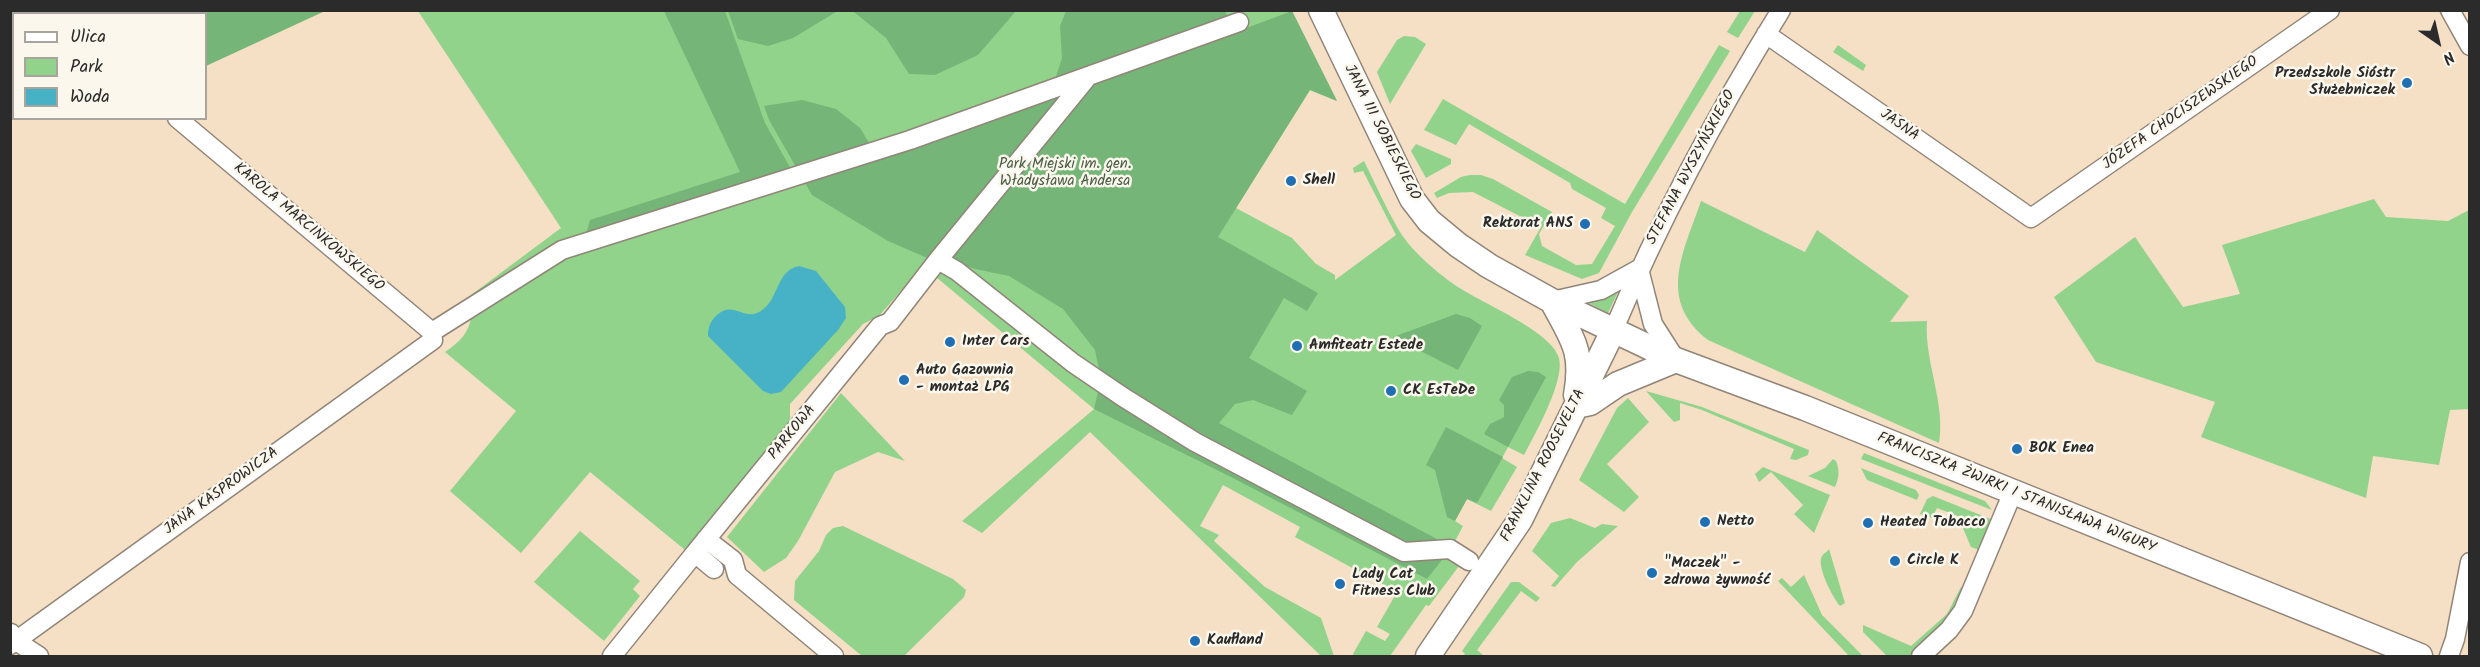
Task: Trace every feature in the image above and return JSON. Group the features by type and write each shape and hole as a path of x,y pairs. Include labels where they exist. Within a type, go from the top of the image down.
{"street":[{"name":"JANA III SOBIESKIEGO","path":"1321,10 1412,199 1429,221 1458,245 1490,266 1552,301 1613,331"},
{"name":"STEFANA WYSZYŃSKIEGO","path":"1613,331 1639,269 1706,138 1781,10"},
{"name":"JÓZEFA CHOCISZEWSKIEGO","path":"2031,218 2330,10"},
{"path":"2450,10 2469,46"},
{"name":"JANA KASPROWICZA","path":"12,639 433,336 561,250 790,180 1087,78 1239,22"},
{"name":"JASNA","path":"1767,34 2031,218"},
{"name":"PARKOWA","path":"612,657 880,326 890,322 1087,78"},
{"name":"KAROLA MARCINKOWSKIEGO","path":"179,120 433,336"},
{"path":"938,260 957,271 1073,363 1123,398 1196,442 1404,552 1450,549 1469,561"},
{"path":"1639,269 1653,324 1676,360 1618,384 1590,403 1576,406 1575,397 1580,372 1578,355 1552,301 1601,290 1639,269"},
{"name":"FRANCISZKA ŻWIRKI I STANISŁAWA WIGURY","path":"1613,331 1676,360 1805,408 2420,657"},
{"name":"FRANKLINA ROOSEVELTA","path":"1428,657 1520,519 1613,331"},
{"path":"1921,657 1949,630 1962,611 2013,492"},
{"path":"700,546 714,569"},
{"path":"700,546 734,560 737,574 834,657"},
{"path":"2449,657 2463,603 2469,562"},
{"path":"2463,603 2469,625"},
{"path":"12,639 39,657"}],"green space":[{"path":"728,10 1016,11 978,55 935,75 909,74 886,38 854,12 836,12 793,38 768,46 738,39"},
{"path":"325,11 207,66 207,12 107,12"},
{"name":"Park Miejski im. gen. Władysława Andersa","path":"418,11 1292,11 1337,101 1310,90 1236,208 1292,238 1316,264 1335,275 1335,280 1396,235 1363,171 1354,173 1353,168 1364,161 1384,203 1408,243 1423,259 1455,285 1529,328 1554,348 1559,358 1558,380 1524,455 1508,447 1502,458 1517,467 1491,511 1467,499 1455,521 1463,526 1452,547 1465,558 1429,606 1426,605 1390,656 1354,656 1353,654 1366,631 1385,641 1390,634 1377,627 1397,592 1295,537 1300,527 1223,485 1200,526 1219,535 1214,541 1265,587 1321,618 1334,656 1321,656 1090,432 982,533 962,521 1094,409 936,277 919,270 879,316 863,324 790,404 790,423 685,550 590,472 521,553 450,491 516,411 445,352 460,340 469,326 472,313 463,301 561,228"},
{"path":"664,11 725,11 765,123 791,169 585,238 590,220 740,172"},
{"path":"1066,11 1225,11 1233,33 1292,11 1337,101 1310,90 1218,237 1318,293 1307,311 1284,298 1249,358 1307,391 1292,415 1253,400 1235,404 1219,423 1452,547 1427,579 1094,409 1101,379 1095,350 1063,309 1009,276 955,262 941,264 888,241 812,195 769,120 764,106 802,100 836,109 860,128 876,154 1050,95 1062,58 1060,26"},
{"path":"1740,11 1755,11 1738,38 1727,32"},
{"path":"1404,36 1415,37 1426,44 1390,104 1377,72 1397,40"},
{"path":"1719,45 1730,51 1632,212 1599,273 1582,279 1525,255 1541,227 1473,192 1449,193 1437,198 1434,193 1461,177 1481,175 1493,179 1552,212 1539,234 1542,246 1576,265 1592,264 1615,226 1601,218 1606,208 1572,189 1570,183 1469,124 1456,145 1424,130 1443,99 1625,204"},
{"path":"1838,45 1866,65 1863,71 1833,52"},
{"path":"1416,144 1451,159 1451,164 1426,178 1411,151"},
{"path":"2374,199 2386,217 2448,221 2469,210 2470,409 2450,410 2439,465 2373,456 2366,498 2201,437 2215,402 2096,362 2054,297 2135,237 2183,307 2240,294 2222,245"},
{"path":"1701,201 1805,252 1817,230 1909,296 1890,322 1927,321 1929,351 1940,413 1939,443 1708,340 1692,325 1678,292 1679,274 1682,256"},
{"path":"1618,292 1608,313 1587,302"},
{"path":"1456,314 1470,318 1482,326 1458,370 1393,337"},
{"path":"1528,371 1538,372 1546,377 1508,447 1484,434 1490,424 1504,417 1504,405 1499,400 1512,377"},
{"path":"1646,391 1702,407 1809,450 1808,455 1796,460 1790,459 1794,449 1680,403 1680,420 1674,422"},
{"path":"841,393 905,461 878,452 835,472 798,541 786,558 764,572 727,537"},
{"path":"1628,398 1649,422 1607,464 1639,497 1624,512 1579,480 1617,408"},
{"path":"1446,427 1503,457 1477,503 1467,499 1455,521 1447,517 1435,470 1426,465"},
{"path":"1864,453 1985,501 1992,510 1861,459"},
{"path":"1833,459 1836,461 1838,471 1835,487 1808,476 1825,468"},
{"path":"1763,467 1830,495 1814,533 1794,514 1803,505 1771,472 1759,482 1755,474"},
{"path":"1861,468 1916,490 1919,495 1917,500 1867,480"},
{"path":"1933,496 1993,520 1979,550 1971,547 1962,526 1963,518 1937,508 1932,518 1920,514 1927,499"},
{"path":"1570,518 1595,528 1602,524 1618,526 1577,562 1555,587 1551,586 1559,576 1532,551 1551,523"},
{"path":"843,526 953,579 966,590 964,597 904,656 862,656 794,600 795,581 819,551 826,535 833,528"},
{"path":"580,531 640,581 633,589 640,596 604,641 534,582"},
{"path":"1829,549 1845,603 1840,606 1833,596 1821,567 1822,556"},
{"path":"1804,575 1822,615 1863,656 1849,656 1778,581 1782,578 1791,587"},
{"path":"1511,582 1519,582 1540,598 1536,602 1521,591 1477,650 1484,656 1463,656 1465,654 1462,651"},
{"path":"1961,587 1964,588 1951,615 1909,656 1887,656 1863,632 1863,625 1911,646 1947,614"}],"water":[{"path":"799,266 816,271 845,307 846,318 838,330 781,392 771,394 763,391 708,336 709,327 722,311 757,313 770,302 785,274"}],"place":[{"name":"Przedszkole Sióstr Służebniczek","path":"2407,83"},
{"name":"Shell","path":"1291,181"},
{"name":"Rektorat ANS","path":"1585,224"},
{"name":"Inter Cars","path":"950,342"},
{"name":"Amfiteatr Estede","path":"1297,346"},
{"name":"Auto Gazownia - montaż LPG","path":"904,380"},
{"name":"CK EsTeDe","path":"1391,391"},
{"name":"BOK Enea","path":"2017,449"},
{"name":"Netto","path":"1705,522"},
{"name":"Heated Tobacco","path":"1868,523"},
{"name":"Circle K","path":"1895,561"},
{"name":"\"Maczek\" - zdrowa żywność","path":"1652,573"},
{"name":"Lady Cat Fitness Club","path":"1340,584"},
{"name":"Kaufland","path":"1195,641"}]}
